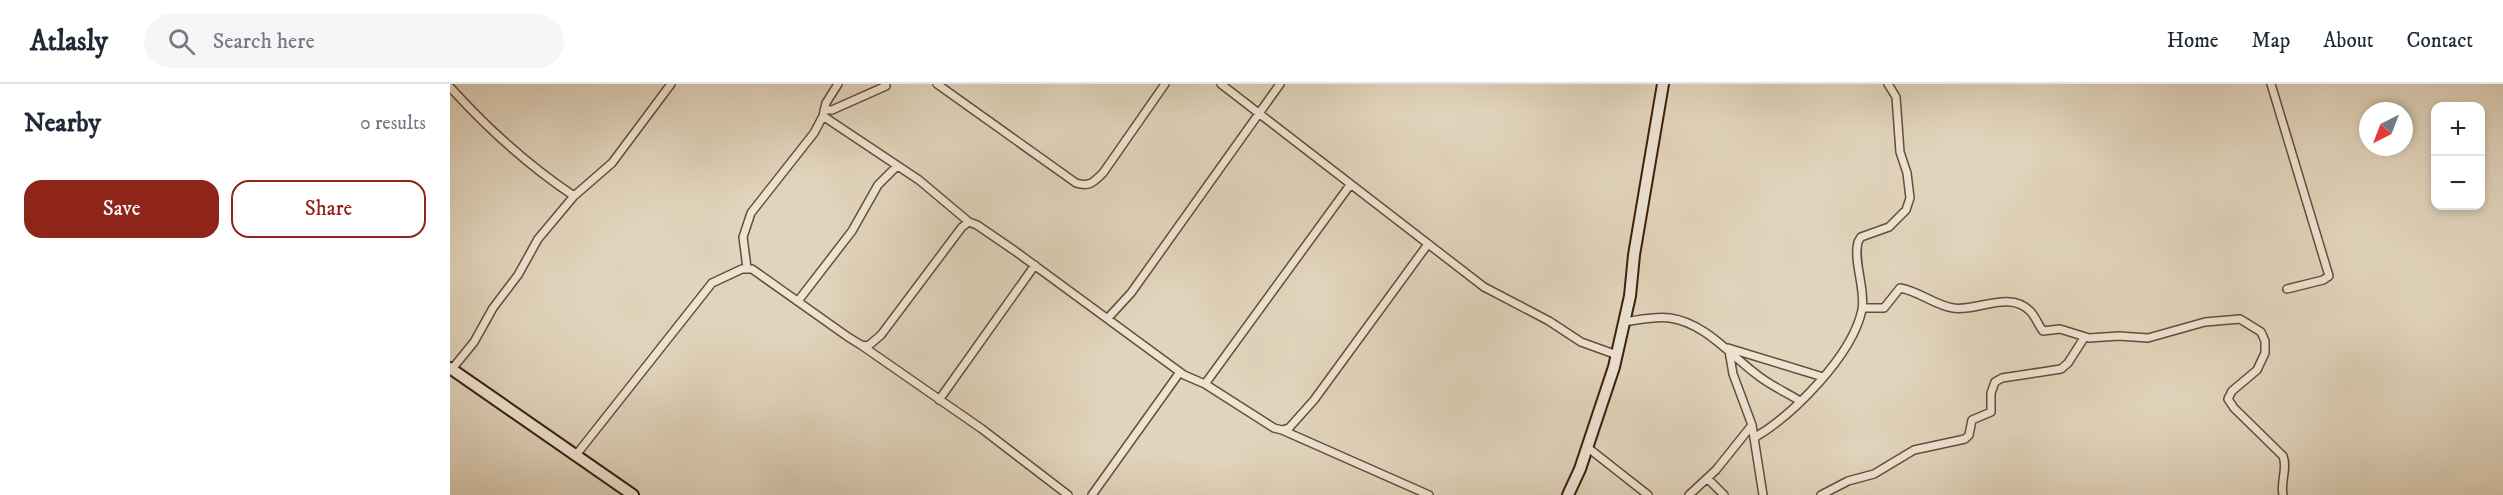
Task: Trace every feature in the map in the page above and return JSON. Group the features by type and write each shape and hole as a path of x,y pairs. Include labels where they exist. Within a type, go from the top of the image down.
{"street":[{"path":"633,495 451,368 474,342 493,308 518,275 533,246 574,196 612,163 671,84"},
{"path":"838,84 800,154 751,213 743,237 747,268 990,435 1068,495"},
{"path":"937,84 1076,183 1085,186 1093,184 1103,173 1165,84"},
{"path":"1221,84 1495,294 1542,318 1581,342 1617,355"},
{"path":"1108,318 1131,293 1280,84"},
{"path":"1568,495 1587,447 1617,355 1663,84"},
{"path":"1754,438 1800,401 1844,349 1856,328 1863,308 1858,242 1861,237 1889,227 1906,210 1911,194 1900,152 1896,98 1888,84"},
{"path":"2271,84 2329,276 2323,280 2288,289"},
{"path":"824,113 886,86"},
{"path":"450,87 510,149 535,170 574,196"},
{"path":"824,113 919,180 969,222 977,225 1035,265 1180,372 1205,384 1265,423 1429,495"},
{"path":"798,301 852,231 878,184 897,166"},
{"path":"1205,384 1350,185"},
{"path":"861,345 868,346 882,335 962,228 969,222"},
{"path":"1282,430 1289,428 1314,400 1428,244"},
{"path":"939,400 1035,265"},
{"path":"576,455 706,288 718,279 747,268"},
{"path":"1863,308 1884,308 1900,288 1950,308 1959,309 1983,303 2014,303 2030,310 2043,331 2060,329 2084,338 2157,337 2205,322 2234,318 2247,323 2261,332 2265,341 2262,361 2252,376 2232,391 2228,399 2234,408 2283,456 2286,465 2282,486 2283,495"},
{"path":"1624,322 1652,318 1679,320 1727,349 1760,376 1800,401"},
{"path":"1821,495 1848,480 1874,474 1914,450 1967,438 1972,420 1991,412 1991,393 1995,382 2002,378 2061,369 2068,363 2084,338"},
{"path":"1727,349 1822,377"},
{"path":"1727,349 1733,374 1752,425 1762,495"},
{"path":"1092,495 1180,372"},
{"path":"1689,495 1708,478 1752,425"},
{"path":"1587,447 1648,495"},
{"path":"1708,478 1724,495"}]}
